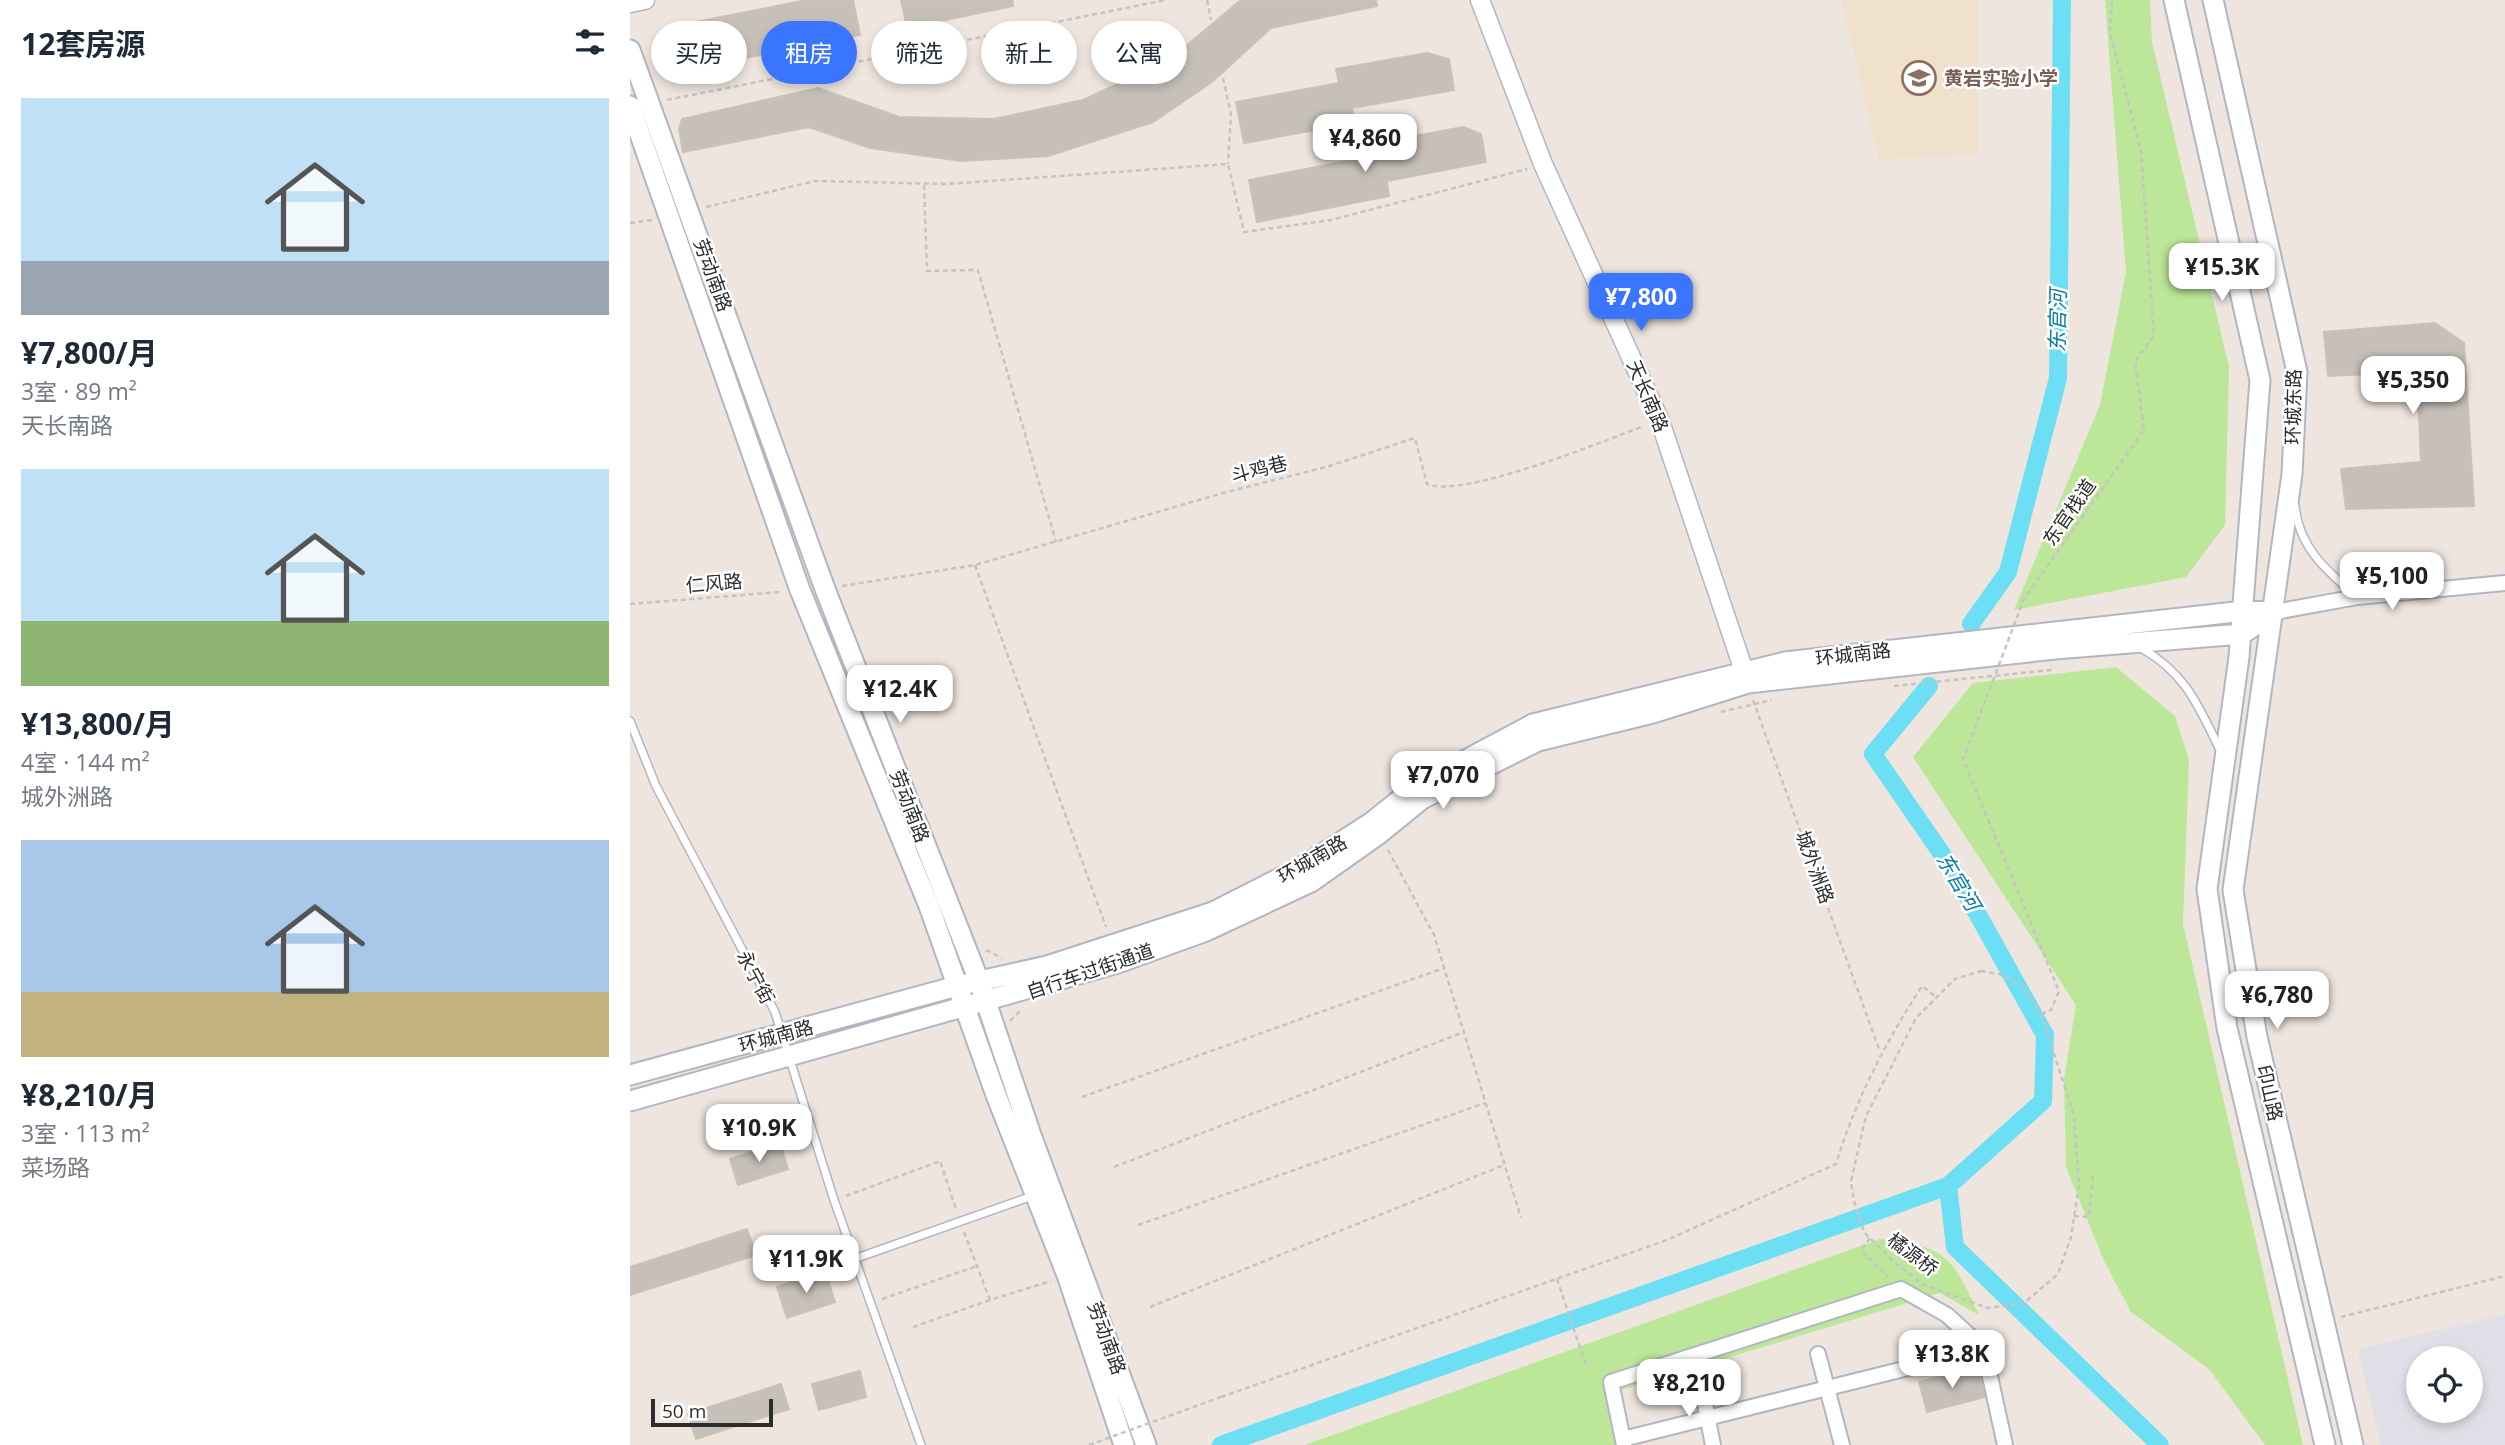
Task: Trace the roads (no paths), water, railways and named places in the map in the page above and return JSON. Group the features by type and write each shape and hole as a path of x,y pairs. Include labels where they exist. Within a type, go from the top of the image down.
{"main road":[{"name":"环城东路","path":"2174,0 2260,380 2244,611"},
{"name":"环城东路","path":"2213,0 2297,372 2292,474 2275,612"},
{"name":"劳动南路","path":"630,50 825,589 979,981 1031,1135 1146,1445"},
{"name":"劳动南路","path":"630,106 800,590 929,906 964,1006 1067,1275 1124,1445"},
{"name":"环城南路","path":"630,1075 957,986 1047,966 1213,912 1302,867 1373,822 1417,786 1533,724 1827,657 2244,611 2275,612"},
{"name":"印山路","path":"2244,611 2207,889 2227,1027 2325,1445"},
{"name":"印山路","path":"2275,612 2233,890 2257,1037 2353,1445"},
{"path":"630,1101 1118,963 1206,931 1311,882 1379,834 1422,799 1538,741 1653,713 1746,677 2242,634 2275,612"}],"street":[{"path":"630,3 645,0"},
{"name":"天长南路","path":"1480,0 1544,164 1660,421 1746,677"},
{"path":"2275,612 2357,597 2505,583"},
{"path":"1984,1349 1706,1418 1623,1442 1611,1393 1611,1382 1901,1289 1947,1315 1984,1349 2005,1445"},
{"path":"1818,1354 1842,1445"},
{"path":"1701,1384 1713,1445"}],"lane":[{"path":"2292,474 2297,523 2316,562 2357,597"},
{"path":"2131,642 2164,661 2189,688 2225,760"},
{"name":"永宁街","path":"630,721 656,786 775,1013 869,1304 921,1445"},
{"path":"854,1259 1037,1194"}],"waterway":[{"name":"东官河","path":"1971,624 2008,572 2058,378 2062,0"},
{"path":"1221,1445 1948,1186 2043,1101 2045,1035 1953,870 1873,754 1929,686"},
{"path":"1948,1186 1955,1247 2160,1445"}],"place":[{"name":"黄岩实验小学","path":"1919,78"}]}
